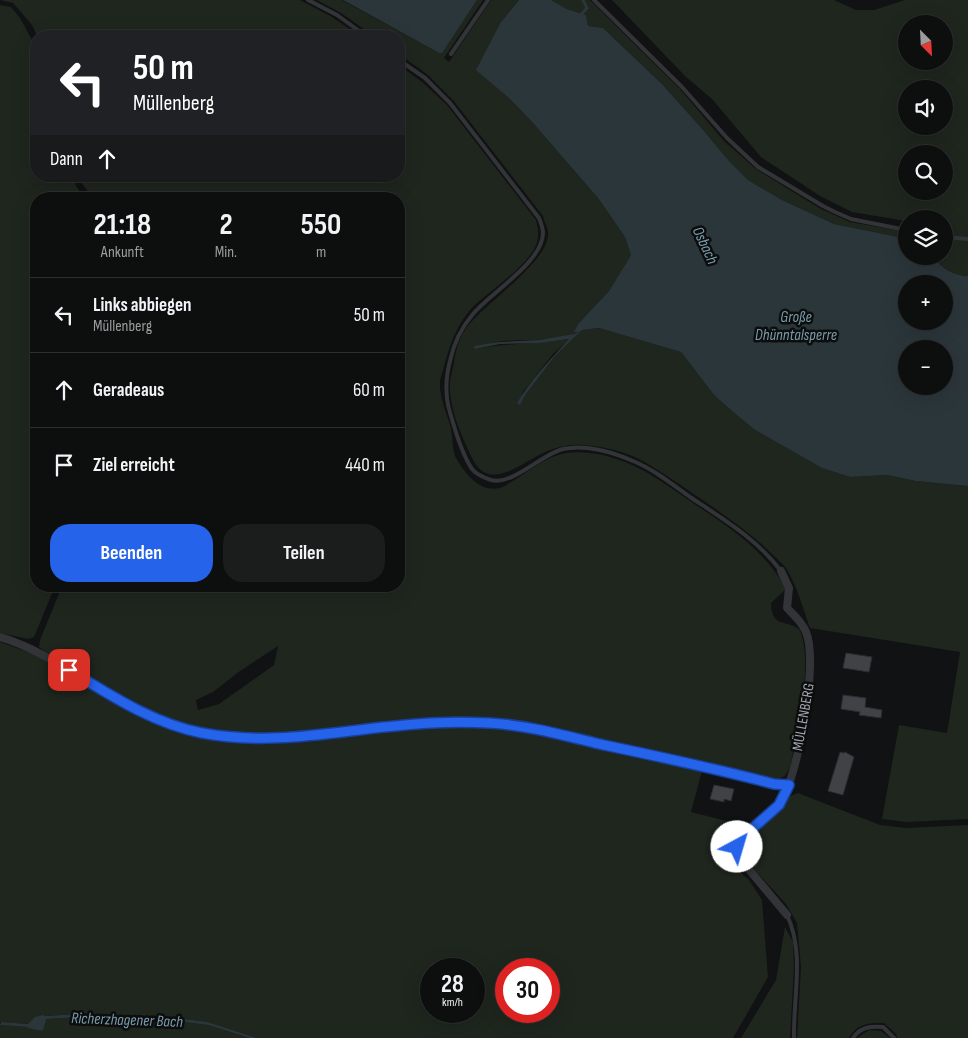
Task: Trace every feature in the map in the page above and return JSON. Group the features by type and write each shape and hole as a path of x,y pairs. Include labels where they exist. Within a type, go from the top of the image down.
{"street":[{"name":"MÜLLENBERG","path":"780,570 790,588 787,608 807,633 811,662 807,710 789,785 779,805 744,836 737,847 741,860 788,915"},
{"path":"0,637 32,648 115,698 160,719 202,733 262,739 300,737 415,724 490,723 535,730 774,784 789,785"}],"lane":[{"path":"308,0 336,15 357,30"},
{"path":"451,54 488,0"},
{"path":"594,0 682,87 727,138 758,167 835,212 851,219 898,228"},
{"path":"405,64 425,78 450,103 539,218 543,232 540,246 532,258 474,312 454,343 445,382 448,405 462,451 473,470 493,481 504,480 545,456 563,449 580,448 609,452 634,461 667,480 741,532 767,555 780,570"},
{"path":"953,238 968,239"},
{"path":"788,915 796,941 797,968 794,1038"},
{"path":"853,1038 855,1034 868,1026 883,1027 894,1038"}],"shaded area":[{"path":"0,0 300,0 332,17 351,30 34,30 13,3"},
{"path":"317,0 342,0 397,30 365,30 341,13"},
{"path":"477,0 483,0 444,58 449,62 491,0 519,0 501,22 509,98 598,198 625,237 631,255 609,291 578,324 575,331 580,331 552,339 511,340 492,343 475,349 570,339 553,354 523,392 520,405 526,394 555,356 582,330 599,328 681,352 714,395 733,412 755,430 822,468 850,477 887,475 916,481 968,486 968,819 906,822 882,819 899,725 947,733 960,652 810,628 800,597 786,568 779,561 741,527 664,474 630,455 603,447 572,445 545,452 508,472 488,474 480,470 464,442 451,401 450,381 458,346 465,330 473,320 528,269 539,256 546,243 548,231 543,216 453,100 428,75 405,58 405,34 439,53 442,52"},
{"path":"551,0 590,0 680,89 724,141 756,169 821,209 850,222 898,231 898,238 834,224 782,200 748,180 662,84 603,28 588,26 586,15 567,9"},
{"path":"612,0 834,0 856,10 874,10 905,0 968,0 968,276 958,275 940,265 953,265 953,210 898,210 898,220 852,212 820,196 761,157 712,99 686,77"},
{"path":"0,5 11,7 20,18 30,36 30,182 75,182 80,192 30,192 30,592 53,592 34,637 28,639 0,633"},
{"path":"405,69 422,82 447,105 536,220 538,228 537,242 527,260 471,309 461,322 451,343 440,386 456,458 473,480 479,485 492,489 503,487 552,457 574,452 600,454 632,465 664,483 733,530 757,551 768,562 786,589 771,603 774,616 776,620 799,629 805,654 804,688 799,722 790,765 784,776 768,778 512,720 480,718 422,719 264,736 237,735 211,731 186,725 138,705 92,680 39,647 40,640 60,592 405,592 405,192 88,192 82,183 405,182","holes":["278,646 274,665 219,704 198,710 196,700 213,692 240,671"]},
{"path":"0,642 33,654 118,703 167,726 193,735 247,744 270,744 416,728 498,728 536,734 702,771 691,812 743,825 726,840 724,857 749,880 762,900 768,977 733,1038 257,1038 208,1022 161,1016 141,1019 79,1014 44,1016 29,1024 0,1022"},
{"path":"798,793 880,825 906,828 968,825 968,1038 897,1038 896,1034 884,1023 873,1023 856,1029 849,1038 797,1038 801,967 797,923 786,904 743,857 743,845 779,810 788,797"},
{"path":"785,927 793,942 794,968 790,1038 741,1038 776,980"},
{"path":"79,1017 141,1023 161,1019 208,1025 250,1038 0,1038 0,1025 29,1027 43,1031 45,1019"},
{"path":"869,1030 881,1031 890,1038 857,1038"}],"water":[{"path":"343,0 477,0 442,53 405,34 405,30 397,30"},
{"name":"Große Dhünntalsperre","path":"519,0 551,0 567,9 586,15 588,26 603,28 662,84 748,180 782,200 834,224 898,238 898,265 940,265 958,275 968,276 968,486 916,481 887,475 850,477 822,468 755,430 733,412 714,395 681,352 599,328 582,330 555,356 526,394 520,405 517,403 535,377 569,339 540,343 500,344 475,349 474,346 499,342 540,340 578,332 574,332 578,324 609,291 631,255 625,237 598,198 533,123 509,98 476,70 501,22"},
{"name":"Richerzhagener Bach","path":"79,1014 141,1019 161,1016 208,1022 257,1038 250,1038 208,1025 161,1019 141,1023 79,1017 46,1019 43,1031 28,1027 0,1025 1,1022 28,1024 35,1017 43,1015"}],"building":[{"path":"846,653 872,657 869,672 843,668"},
{"path":"843,695 866,698 865,707 882,710 881,718 859,715 860,712 841,709"},
{"path":"840,752 845,752 854,757 843,795 828,791"},
{"path":"714,785 734,789 731,801 724,799 724,802 710,799"}],"waterway":[{"name":"Osbach","path":"580,16 587,8 583,0"}],"route":[{"path":"69,670 115,698 134,707 160,719 202,733 262,739 300,737 442,722 490,723 562,735 774,784 789,785 779,805 744,836 737,847"}]}
